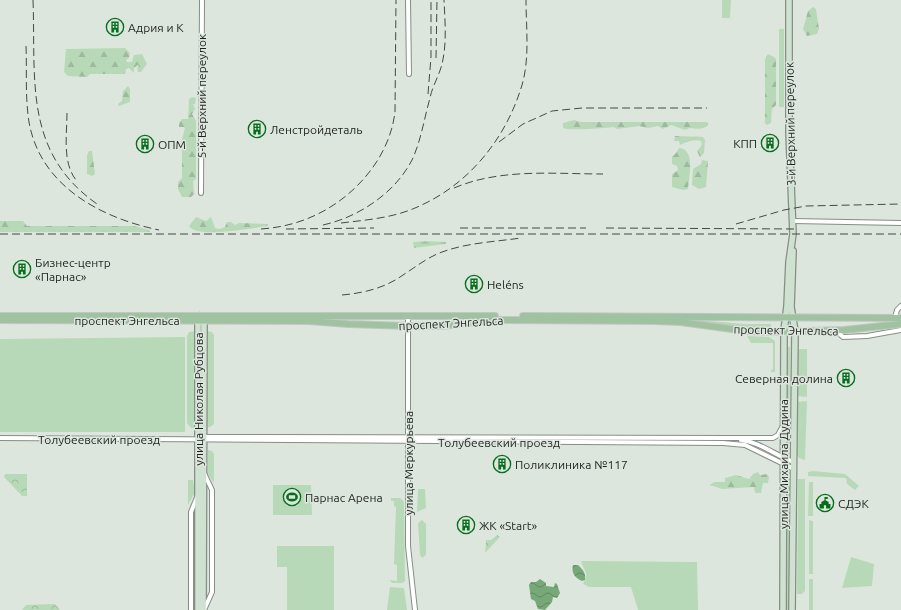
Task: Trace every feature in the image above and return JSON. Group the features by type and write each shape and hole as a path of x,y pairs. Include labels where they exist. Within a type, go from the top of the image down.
{"main road":[{"name":"проспект Энгельса","path":"0,316 309,320 348,324 408,326 443,326 490,320 648,321 680,322 747,331 835,330 901,324"},
{"name":"проспект Энгельса","path":"0,320 408,316 898,318"}],"street":[{"name":"5-й Верхний переулок","path":"201,193 202,0"},
{"path":"408,0 409,74"},
{"name":"3-й Верхний переулок","path":"789,0 788,132 793,221 789,318"},
{"path":"793,221 901,223"},
{"path":"898,318 897,310 901,306"},
{"name":"улица Меркурьева","path":"408,316 408,546 415,610"},
{"name":"улица Михаила Дудина","path":"789,318 795,331 792,610"},
{"name":"улица Михаила Дудина","path":"783,610 784,331 789,318"},
{"name":"улица Николая Рубцова","path":"198,610 198,495 201,439 201,319"},
{"path":"835,330 843,337 867,336 901,330"},
{"name":"Толубеевский проезд","path":"408,440 773,438 778,434 784,424"},
{"name":"Толубеевский проезд","path":"0,438 736,443 751,447 784,461 794,462"},
{"name":"Толубеевский проезд","path":"731,438 753,442 794,469"},
{"name":"улица Николая Рубцова","path":"201,439 203,470 203,610"},
{"path":"203,470 212,490 212,592 203,610"},
{"path":"190,610 190,512 198,495"}],"green space":[{"path":"722,0 731,0 730,18 722,18"},
{"path":"813,7 816,9 819,29 817,34 807,36 803,29 808,11"},
{"path":"779,29 784,29 784,107 779,107"},
{"path":"125,48 130,53 129,58 126,60 127,62 132,62 134,55 142,54 147,64 141,72 138,72 138,65 134,68 134,73 129,68 126,69 125,74 90,74 87,77 68,76 64,72 66,49"},
{"path":"768,54 776,59 776,105 772,109 771,123 767,125 765,123 765,59"},
{"path":"128,86 130,89 130,102 119,106 118,104 122,101 123,91"},
{"path":"192,97 196,98 195,104 193,104 195,109 192,114 196,121 196,179 193,181 194,194 191,197 182,197 178,189 178,182 182,178 182,150 180,147 185,128 179,127 179,123 182,119 188,119 189,99"},
{"path":"574,120 581,122 707,122 708,124 703,128 690,128 685,130 671,125 663,129 658,126 648,128 639,126 617,129 614,127 596,129 563,128 563,123"},
{"path":"675,136 703,137 705,140 704,153 700,157 697,151 702,145 701,141 692,141 680,145 679,141 674,141"},
{"path":"679,148 688,153 690,158 688,189 683,190 672,187 672,174 678,170 677,166 672,164 672,157"},
{"path":"89,151 92,151 95,174 92,176 87,174 87,155"},
{"path":"702,160 708,161 706,187 699,189 692,185 693,169 701,164"},
{"path":"196,217 206,221 211,217 215,228 219,229 225,227 227,222 231,222 235,225 239,223 268,224 267,226 226,232 202,232 194,230 189,226"},
{"path":"0,221 23,221 27,226 134,226 150,230 150,232 0,232"},
{"path":"413,242 446,242 446,244 414,248"},
{"path":"700,320 745,324 771,324 771,327 745,327 700,322"},
{"path":"195,331 195,428 191,428 187,423 187,336 189,332"},
{"path":"206,331 212,332 214,335 214,424 210,427 206,427"},
{"path":"747,336 769,337 775,341 775,372 771,372 773,369 773,343 751,343"},
{"path":"185,337 185,432 0,432 0,339"},
{"path":"786,347 790,347 788,456 786,455"},
{"path":"797,349 807,349 807,397 797,396"},
{"path":"807,401 805,460 799,458 796,454 797,402"},
{"path":"208,450 212,451 214,454 214,483 208,474"},
{"path":"813,471 845,474 859,486 855,490 847,484 846,478 808,476 808,472"},
{"path":"758,472 760,475 767,474 769,477 768,483 763,483 761,493 755,493 754,487 722,489 710,485 714,482 725,482 725,478 736,475 749,479 753,474"},
{"path":"5,474 27,474 27,496 22,496 4,477"},
{"path":"786,479 790,479 789,610 786,610"},
{"path":"798,479 805,479 805,591 802,594 797,594"},
{"path":"188,480 193,480 195,492 188,505"},
{"path":"809,482 813,482 813,516 808,516"},
{"name":"Парнас Арена","path":"273,485 311,485 312,515 273,515"},
{"path":"418,489 425,489 426,508 417,512"},
{"path":"391,498 400,498 404,502 405,581 402,583 392,583 390,580 397,581 397,565 394,564 396,507 394,506 394,501 391,501"},
{"path":"195,506 194,610 192,610 192,511"},
{"path":"422,520 426,524 426,555 422,558 420,555 418,523"},
{"path":"809,520 813,521 813,574 809,574"},
{"path":"497,535 500,537 485,553 486,540 491,540"},
{"path":"277,546 334,546 334,610 287,610 287,567 277,567"},
{"path":"851,557 874,564 872,586 842,588"},
{"path":"581,561 697,562 698,610 638,610 631,587 589,587 583,584 586,573"},
{"path":"809,579 813,579 813,610 809,610"},
{"path":"390,587 404,588 407,610 387,610"},
{"path":"55,604 60,610 22,610 26,605"}],"water":[{"path":"573,565 578,565 583,570 585,573 585,580 582,581 576,577 573,573"},
{"path":"540,579 546,583 546,586 554,587 555,583 557,584 560,593 557,598 553,597 552,602 545,610 538,609 535,601 531,599 529,585 531,582 536,582"}],"railway":[{"path":"33,0 35,86 38,112 45,137 56,161 73,184 97,204"},
{"path":"261,229 289,225 316,215 333,206 362,180 384,149 391,131 395,112 396,0"},
{"path":"428,94 431,57 431,0"},
{"path":"436,58 437,0"},
{"path":"323,225 350,216 375,202 396,183 412,160 418,145 431,94 444,56 444,0"},
{"path":"341,223 369,220 415,208 434,199 452,187 468,174 482,158 495,142 506,124 522,85 527,53 526,0"},
{"path":"26,46 29,122 35,145 46,164 60,181 76,196 116,217 137,225 159,230"},
{"path":"499,142 523,124 552,111 582,108 707,108"},
{"path":"67,113 67,156 69,165 76,180"},
{"path":"454,188 490,177 509,175 547,173 603,174"},
{"path":"736,224 784,210 806,206 901,204"},
{"path":"286,229 374,228"},
{"path":"460,228 586,228"},
{"path":"606,228 796,229"},
{"path":"0,234 901,234"},
{"path":"342,295 382,287 396,280 428,259 447,250 478,243 521,238"}],"place":[{"name":"Адрия и К","path":"115,27"},
{"name":"Ленстройдеталь","path":"257,129"},
{"name":"КПП","path":"770,143"},
{"name":"ОПМ","path":"145,144"},
{"name":"Бизнес-центр «Парнас»","path":"22,269"},
{"name":"Heléns","path":"474,284"},
{"name":"Северная долина","path":"846,378"},
{"name":"Поликлиника №117","path":"502,464"},
{"name":"Парнас Арена","path":"292,497"},
{"name":"СДЭК","path":"825,503"},
{"name":"ЖК «Start»","path":"466,525"}]}
